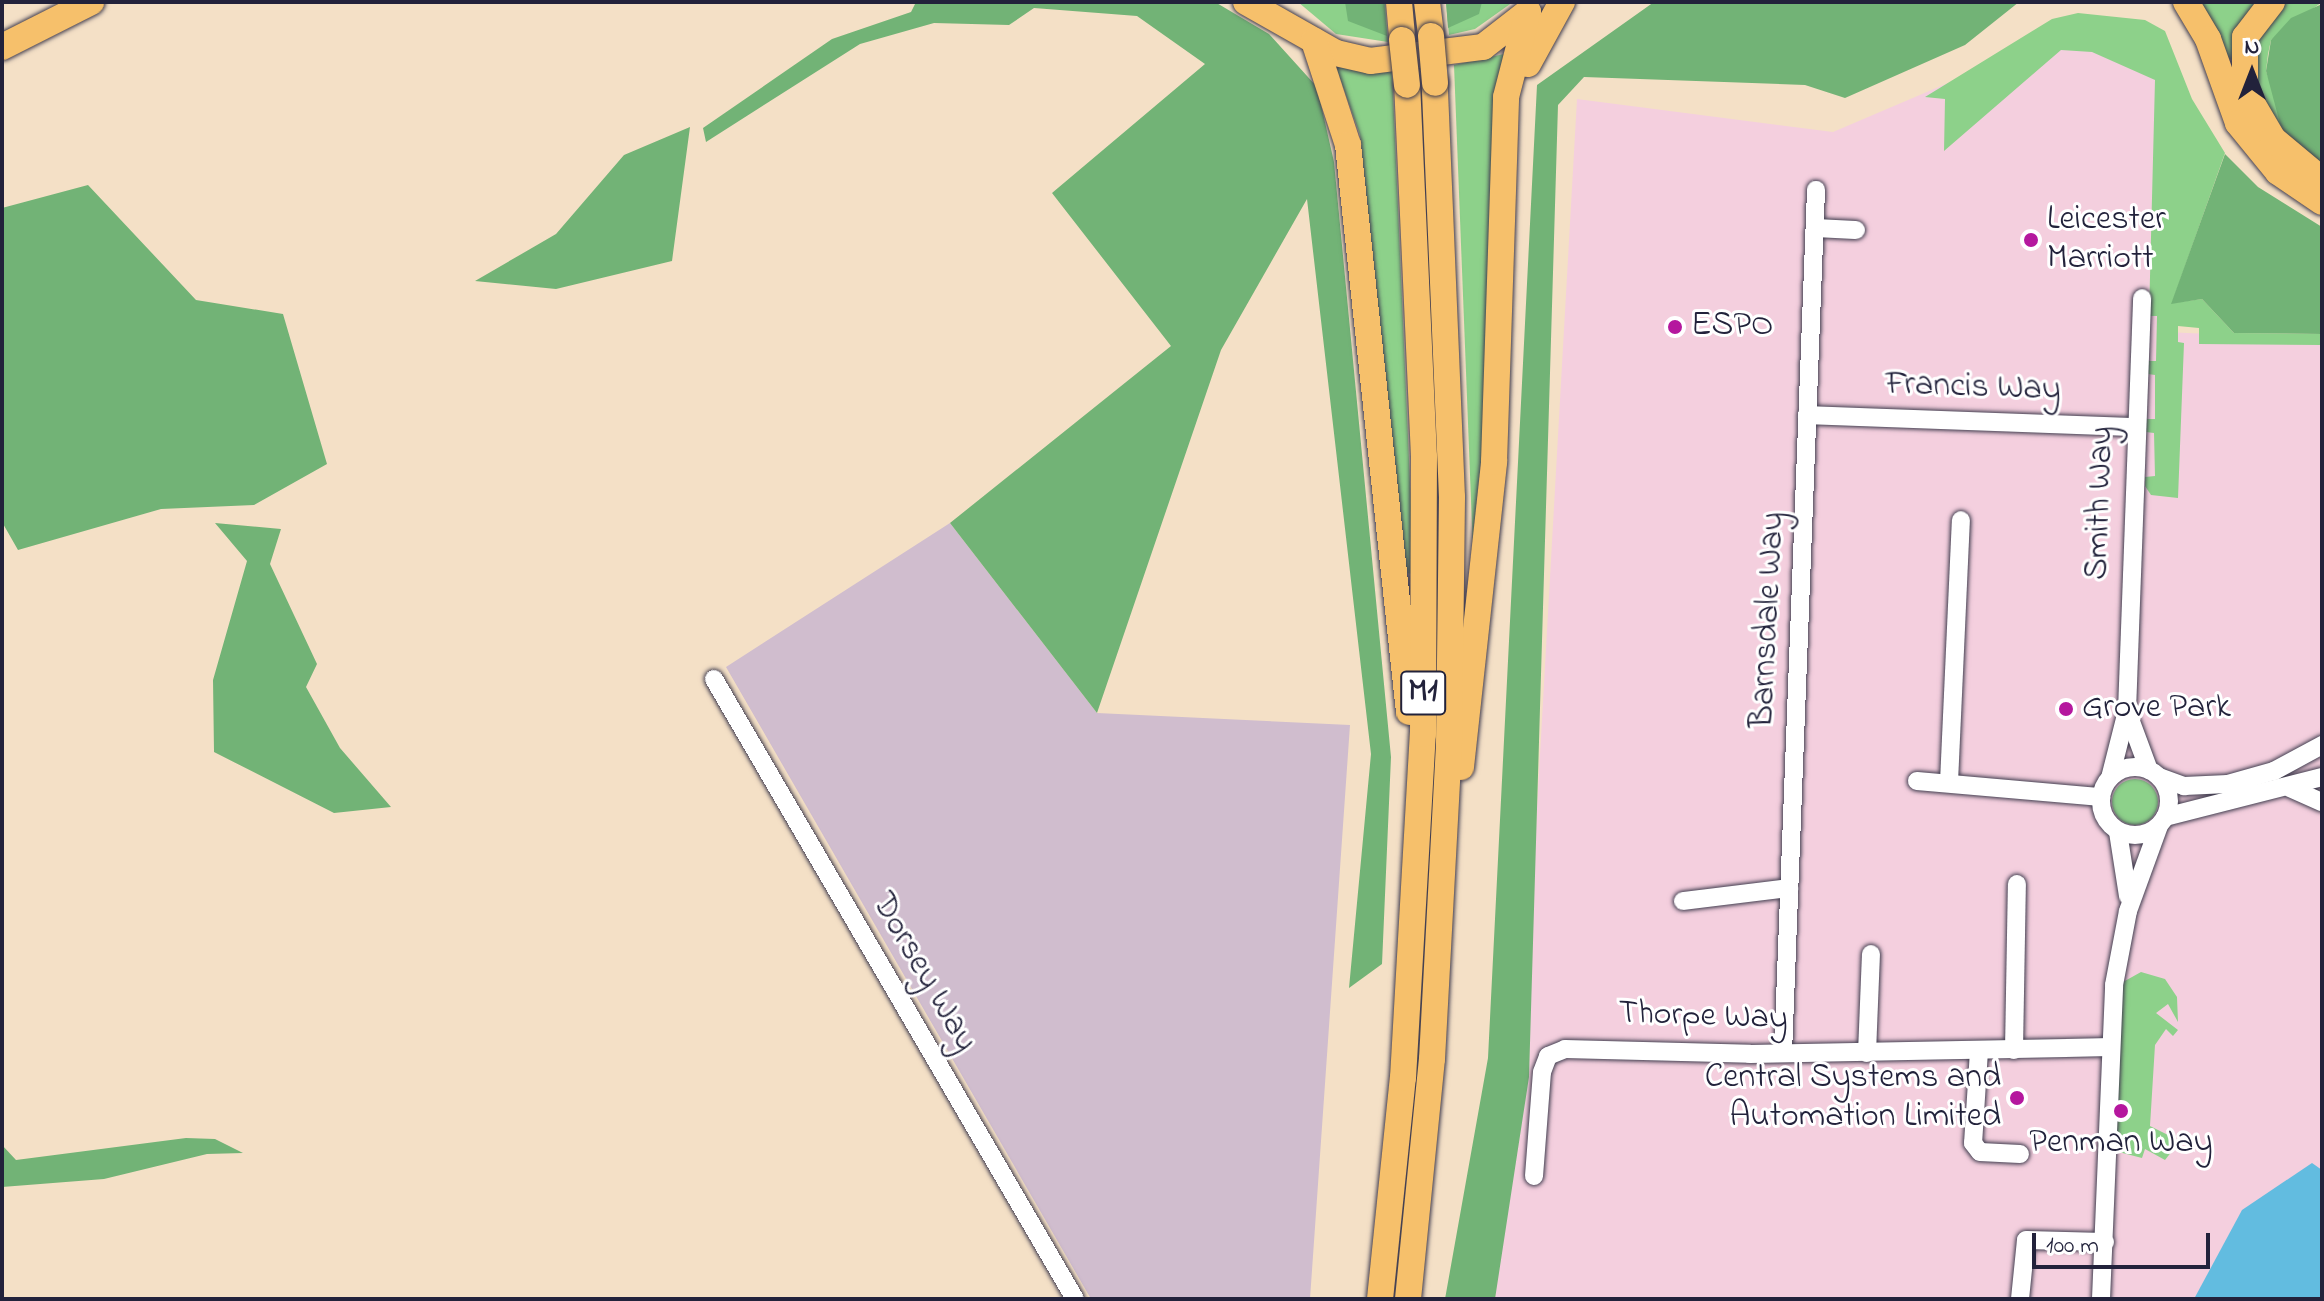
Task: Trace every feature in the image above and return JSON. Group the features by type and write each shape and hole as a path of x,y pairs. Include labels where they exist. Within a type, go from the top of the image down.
{"highway":[{"path":"2,47 91,2"},
{"path":"1246,2 1305,34 1370,61 1451,54 1497,40 1531,7"},
{"path":"1280,2 1305,34 1348,145 1412,730 1413,896"},
{"name":"M1","path":"1380,1299 1413,896 1424,471 1407,85 1399,2"},
{"name":"M1","path":"1408,1299 1444,880 1452,497 1435,83 1427,2"},
{"path":"1504,202 1519,92 1562,2"},
{"path":"2186,2 2208,39 2238,123 2278,172 2322,202"},
{"path":"2272,2 2245,37 2245,91 2273,139 2322,180"},
{"path":"1444,880 1489,545 1506,97 1531,7"}],"street":[{"name":"Barnsdale Way","path":"1783,1053 1816,190"},
{"path":"1815,228 1856,230"},
{"name":"Smith Way","path":"2110,778 2127,711 2142,298"},
{"name":"Francis Way","path":"1807,415 2136,427"},
{"path":"1949,782 1961,520"},
{"name":"Dorsey Way","path":"714,679 1075,1299"},
{"name":"Smith Way","path":"2127,711 2154,774"},
{"path":"2128,911 2118,832 2103,814 2101,797 2110,778 2131,767 2184,786 2228,784 2274,771 2322,745"},
{"path":"2101,1299 2111,1047 2128,911 2162,821 2168,796 2154,774"},
{"path":"2118,832 2139,835 2162,821 2322,777"},
{"path":"1917,781 2101,797"},
{"path":"2290,788 2322,802"},
{"path":"2014,1050 2017,884"},
{"path":"1683,901 1789,888"},
{"path":"1867,1053 1871,954"},
{"name":"Thorpe Way","path":"1534,1176 1548,1056 1581,1045 1783,1053 2111,1047"},
{"path":"1979,1051 1973,1143 1980,1152 2020,1154"},
{"path":"2020,1299 2026,1240 2105,1242"}],"shaded area":[{"path":"2058,36 2160,72 2165,332 2322,339 2322,1299 1495,1299 1527,985 1577,99 1833,132"},
{"path":"950,523 1097,713 1350,725 1310,1299 1091,1299 726,667"}],"green space":[{"path":"916,2 1215,2 1269,34 1317,87 1334,162 1391,757 1382,964 1349,988 1371,754 1307,199 1221,350 1097,713 950,523 1171,346 1052,193 1205,64 1137,16 1034,8 1009,25 934,23 860,44 706,142 703,128 832,39 911,12"},
{"path":"1298,2 1385,2 1388,42 1336,34"},
{"path":"1345,2 1384,2 1387,36 1348,21"},
{"path":"1446,2 1513,2 1475,29 1449,35"},
{"path":"1446,2 1482,2 1479,14 1448,28"},
{"path":"1654,2 2019,2 1965,45 1845,98 1805,85 1584,77 1558,105 1529,1077 1495,1299 1445,1299 1488,1058 1537,85"},
{"path":"2200,2 2260,2 2235,60 2224,58"},
{"path":"2286,2 2322,2 2271,40 2268,54 2266,71 2295,155 2245,68 2271,11"},
{"path":"2322,4 2322,165 2282,131 2266,71 2271,40 2291,18"},
{"path":"2078,13 2145,20 2165,31 2192,99 2225,153 2172,303 2202,299 2234,333 2322,334 2322,345 2199,344 2199,328 2178,326 2178,342 2184,343 2178,498 2151,495 2145,486 2145,477 2155,476 2154,433 2146,432 2146,419 2155,419 2155,375 2148,374 2148,361 2156,361 2157,316 2149,316 2155,80 2092,52 2061,50 1944,151 1945,99 1925,97 2052,19"},
{"path":"1504,54 1490,362 1473,551 1454,65"},
{"path":"1334,61 1392,70 1414,574 1406,573 1360,135"},
{"path":"690,127 672,261 556,289 475,281 556,234 624,155"},
{"path":"2225,154 2258,187 2322,227 2322,334 2234,333 2202,299 2171,304"},
{"path":"88,185 196,300 283,314 327,464 254,505 161,509 18,550 2,522 2,208"},
{"path":"215,523 281,529 270,564 317,664 306,687 340,748 391,807 334,813 214,752 213,680 247,561"},
{"path":"2135,779 2152,785 2158,802 2152,819 2135,825 2118,819 2112,802 2118,785"},
{"path":"2141,972 2165,979 2177,997 2178,1022 2168,1004 2156,1013 2178,1030 2173,1036 2166,1029 2155,1045 2150,1126 2180,1141 2165,1160 2145,1149 2142,1158 2111,1150 2116,1004 2123,982"},
{"path":"186,1138 215,1139 243,1153 207,1154 104,1179 2,1187 2,1145 16,1160"}],"water":[{"path":"2312,1163 2322,1170 2322,1299 2194,1299 2242,1210"}],"place":[{"name":"Leicester Marriott","path":"2031,240"},
{"name":"ESPO","path":"1675,327"},
{"name":"Grove Park","path":"2066,709"},
{"name":"Central Systems and Automation Limited","path":"2017,1098"},
{"name":"Penman Way","path":"2121,1111"}]}
